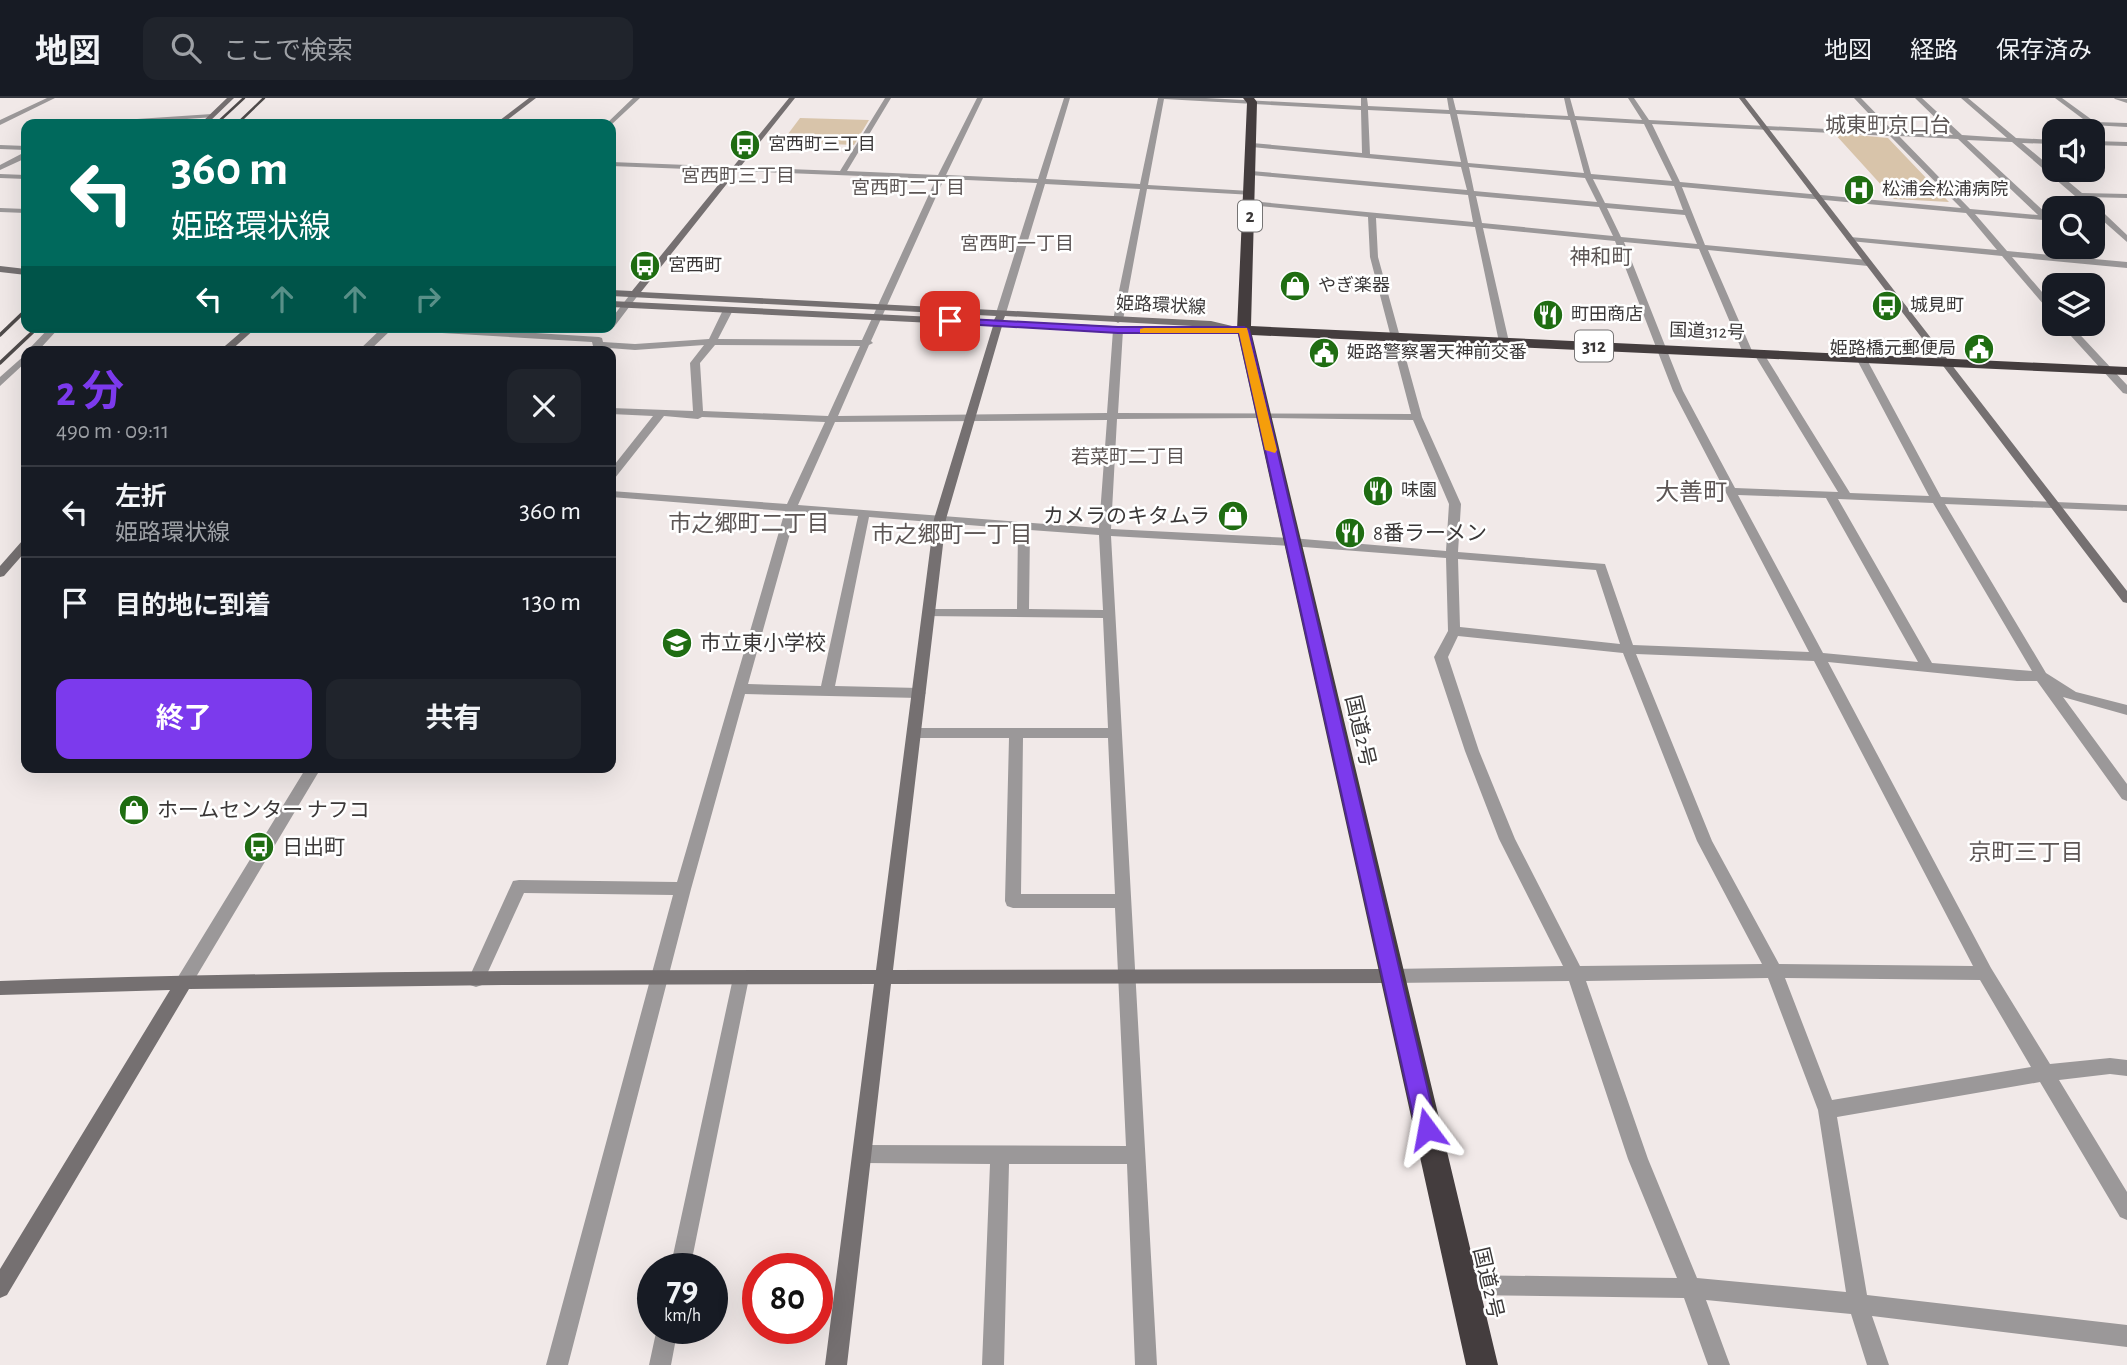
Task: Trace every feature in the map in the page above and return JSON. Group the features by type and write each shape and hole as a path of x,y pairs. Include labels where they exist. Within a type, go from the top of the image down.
{"highway":[{"name":"国道2号","path":"1253,99 1244,330 1482,1365"},
{"name":"国道312号","path":"1244,330 2127,371"}],"street":[{"path":"0,122 52,98"},
{"path":"209,119 232,98"},
{"path":"505,119 533,98"},
{"path":"614,119 637,98"},
{"path":"616,318 792,98"},
{"path":"842,174 888,98"},
{"path":"557,1365 683,889 791,508 979,98"},
{"path":"836,1365 940,519 1067,98"},
{"path":"1146,1365 1105,532 1118,325 1142,188 1163,98 1253,99 1452,113 2042,142"},
{"path":"1364,98 1366,156"},
{"path":"1450,98 1504,342"},
{"path":"1566,98 1588,176 1619,240 1678,391 1985,973 2127,1210"},
{"path":"1631,98 1650,123 1679,183 1702,248 1754,353 1846,496"},
{"path":"1742,98 2127,599"},
{"path":"1857,98 1967,210 2042,297"},
{"path":"1918,98 2042,211"},
{"path":"1964,98 2080,195 2127,240"},
{"path":"2058,98 2094,124 2127,125"},
{"path":"2117,98 2127,102"},
{"path":"167,119 212,116"},
{"path":"2105,143 2127,144"},
{"path":"1252,145 1466,167 1679,183 2042,217"},
{"path":"0,147 21,148"},
{"path":"0,168 21,158"},
{"path":"616,164 1040,181 1142,188 1250,198 1372,216 1868,263"},
{"path":"1251,173 1689,213"},
{"path":"0,176 21,177"},
{"path":"2080,195 2127,196"},
{"path":"0,210 21,211"},
{"path":"1372,216 1374,257 1417,417 1455,504 1452,555 1454,631 1441,657 1472,751 1507,839 1575,973 1638,1158 1719,1365"},
{"path":"2105,223 2127,226"},
{"path":"1850,239 2127,265"},
{"path":"0,263 21,263"},
{"path":"0,269 21,271"},
{"name":"姫路環状線","path":"616,293 881,313"},
{"name":"姫路環状線","path":"616,304 1244,330"},
{"path":"698,416 695,362 712,342 728,310"},
{"path":"37,346 50,333"},
{"path":"230,346 246,333"},
{"path":"368,346 383,333"},
{"path":"458,333 615,346"},
{"path":"2076,336 2127,391"},
{"path":"616,346 712,342 868,343"},
{"path":"1861,358 1937,499 2041,676 2127,795"},
{"path":"0,383 21,362"},
{"path":"616,411 698,416 832,418 1263,415 1417,417"},
{"path":"616,470 660,414"},
{"path":"1733,491 2127,508"},
{"path":"616,494 1105,532 1291,542 1601,567 1628,649 1705,841 1774,971 1827,1110 1858,1304 1878,1365"},
{"path":"1830,495 1927,666"},
{"path":"827,691 864,513"},
{"path":"1023,613 1024,526"},
{"path":"1,572 21,550"},
{"path":"928,613 1108,614"},
{"path":"1454,631 1628,649 1818,657 2041,676 2072,696 2127,710"},
{"path":"740,689 919,692"},
{"path":"914,733 1115,733"},
{"path":"1016,733 1013,901 1122,901"},
{"path":"0,1288 311,773"},
{"path":"476,980 519,886 683,889"},
{"path":"0,988 184,982 883,976 1391,976 1774,971 1985,973"},
{"path":"683,1253 741,978"},
{"path":"1827,1110 2045,1073 2110,1066 2127,1068"},
{"path":"862,1154 1135,1155"},
{"path":"993,1365 1000,1154"},
{"path":"1463,1285 1691,1288 1858,1304 2127,1336"},
{"path":"660,1365 665,1344"}],"shaded area":[{"path":"800,118 869,120 854,145 782,142"},
{"path":"1834,133 1888,138 1949,202 1894,199"}],"railway":[{"path":"221,119 244,98"},
{"path":"242,119 264,98"},
{"path":"0,335 21,315"},
{"path":"0,363 32,333"}],"slow traffic":[{"path":"1144,331 1244,330 1271,450"}],"place":[{"name":"宮西町三丁目","path":"745,145"},
{"name":"松浦会松浦病院","path":"1859,190"},
{"name":"宮西町","path":"645,266"},
{"name":"やぎ楽器","path":"1295,286"},
{"name":"城見町","path":"1887,306"},
{"name":"町田商店","path":"1548,315"},
{"name":"姫路橋元郵便局","path":"1979,349"},
{"name":"姫路警察署天神前交番","path":"1324,353"},
{"name":"味園","path":"1378,491"},
{"name":"カメラのキタムラ","path":"1233,516"},
{"name":"8番ラーメン","path":"1350,533"},
{"name":"市立東小学校","path":"677,643"},
{"name":"ホームセンター ナフコ","path":"134,810"},
{"name":"日出町","path":"259,847"}],"district":[{"name":"城東町京口台","path":"1888,125"},
{"name":"宮西町三丁目","path":"738,176"},
{"name":"宮西町二丁目","path":"908,188"},
{"name":"宮西町一丁目","path":"1017,244"},
{"name":"神和町","path":"1601,257"},
{"name":"若菜町二丁目","path":"1128,457"},
{"name":"大善町","path":"1691,493"},
{"name":"市之郷町二丁目","path":"749,524"},
{"name":"市之郷町一丁目","path":"952,535"},
{"name":"京町三丁目","path":"2026,853"}],"route":[{"path":"950,321 1118,330 1244,330 1427,1129"}]}
